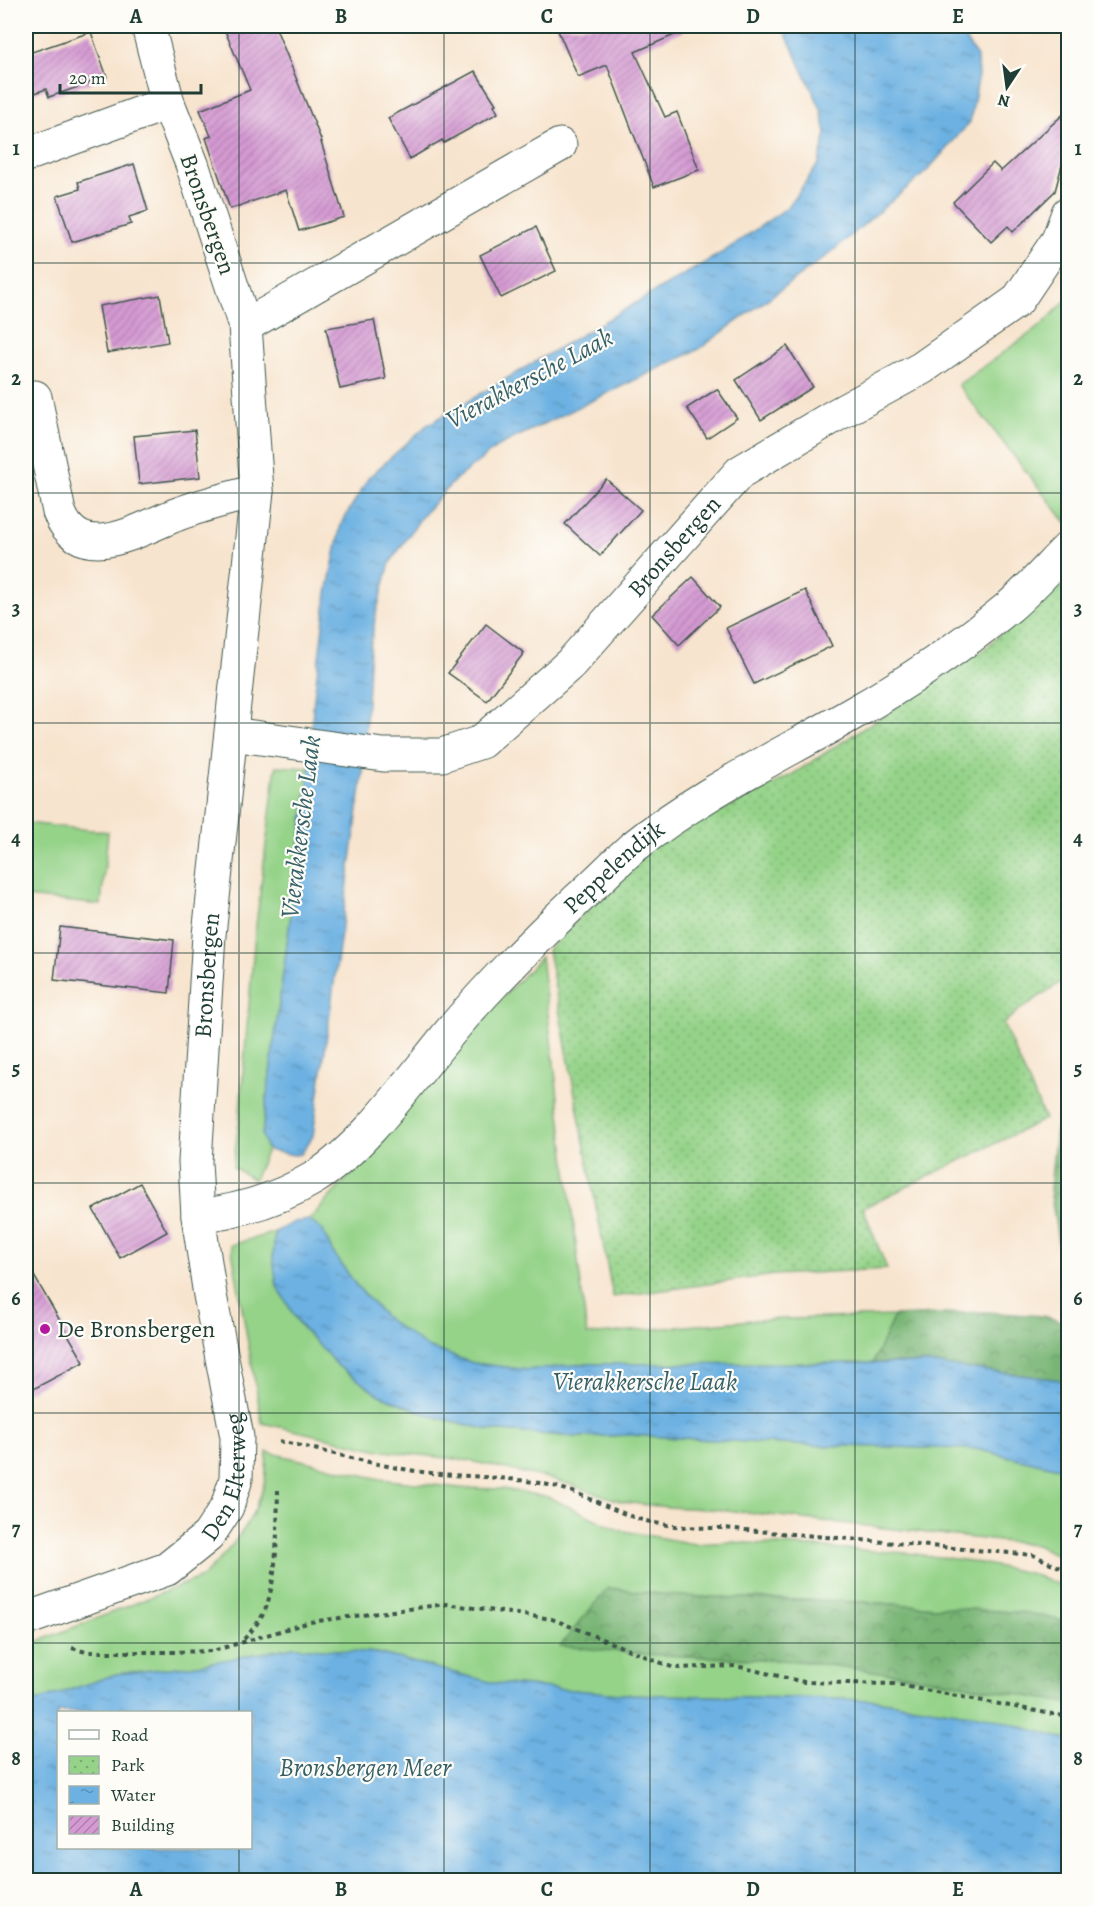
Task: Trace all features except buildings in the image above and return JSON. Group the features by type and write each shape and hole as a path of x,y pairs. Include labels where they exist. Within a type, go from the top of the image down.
{"street":[{"name":"Bronsbergen","path":"148,26 168,103 192,164 245,326 257,490 209,935 195,1162 198,1216"},
{"path":"26,155 168,103"},
{"path":"245,326 560,145"},
{"name":"Bronsbergen","path":"232,734 383,756 442,755 481,742 570,664 740,472 836,415 922,368 1017,301 1058,240 1068,213"},
{"path":"35,397 59,512 64,526 80,538 98,541 120,538 179,513 257,490"},
{"name":"Peppelendijk","path":"198,1216 224,1212 279,1195 314,1178 342,1157 384,1112 463,1016 549,927 632,848 692,806 749,771 853,714 936,662 1010,606 1068,548"},
{"name":"Den Elterweg","path":"26,1619 167,1569 208,1536 227,1507 236,1479 237,1437 210,1295 198,1216"}],"path":[{"path":"279,1453 280,1441 369,1462 438,1474 512,1479 543,1484 574,1492 634,1518 681,1527 723,1528 1032,1555 1068,1571"},
{"path":"242,1640 256,1626 267,1605 275,1557 278,1488"},
{"path":"67,1646 86,1652 213,1650 310,1622 446,1604 552,1619 674,1668 736,1666 804,1682 892,1684 1068,1717"}],"green space":[{"path":"1068,298 1068,525 958,385 1043,324"},
{"path":"1068,566 1068,977 1003,1024 1045,1119 863,1208 887,1269 774,1275 613,1297 548,950 645,851 793,774 984,650"},
{"path":"276,766 310,768 262,1135 267,1150 254,1180 233,1167 255,933"},
{"path":"26,823 108,832 101,905 26,897"},
{"path":"541,957 587,1335 753,1320 894,1316 873,1363 584,1364 528,1370 473,1363 427,1347 386,1318 356,1285 332,1251 323,1231 309,1220 360,1164 439,1065"},
{"path":"1068,1076 1068,1287 1065,1286 1050,1189 1056,1127"},
{"path":"275,1232 273,1258 277,1286 299,1324 338,1366 380,1395 431,1416 490,1430 577,1437 630,1435 798,1445 976,1449 1068,1470 1068,1560 1036,1545 725,1510 623,1502 552,1479 465,1460 384,1451 262,1423 231,1245"},
{"path":"985,1312 1043,1316 1068,1323 1068,1381 926,1363 873,1363 894,1316"},
{"path":"267,1452 380,1479 460,1488 503,1489 548,1497 619,1530 694,1544 731,1542 907,1553 970,1561 1029,1573 1068,1588 1068,1622 1027,1613 862,1602 678,1596 608,1588 643,1654 799,1661 925,1678 1068,1703 1068,1740 984,1716 874,1700 619,1694 494,1683 377,1653 294,1647 197,1665 116,1674 26,1705 26,1646 202,1577 232,1545 256,1508 265,1480"},
{"path":"608,1588 678,1596 862,1602 1027,1613 1068,1622 1068,1703 925,1678 799,1661 643,1654 560,1646"}],"water":[{"name":"Vierakkersche Laak","path":"782,26 956,26 977,57 978,79 970,122 927,171 828,255 699,349 500,445 456,479 422,516 390,563 376,613 370,648 363,773 313,1136 301,1154 294,1155 267,1150 262,1135 310,768 313,706 327,593 341,524 369,477 427,425 723,252 788,207 819,163 826,133 821,109"},
{"name":"Vierakkersche Laak","path":"309,1220 323,1231 332,1251 356,1285 386,1318 427,1347 473,1363 528,1370 584,1364 926,1363 1068,1381 1068,1470 976,1449 798,1445 630,1435 577,1437 490,1430 431,1416 380,1395 338,1366 299,1324 277,1286 273,1258 275,1232 294,1222"},
{"name":"Bronsbergen Meer","path":"294,1647 377,1653 494,1683 619,1694 874,1700 984,1716 1068,1740 1068,1880 26,1880 26,1705 116,1674 197,1665"}],"place":[{"name":"De Bronsbergen","path":"45,1329"}]}
